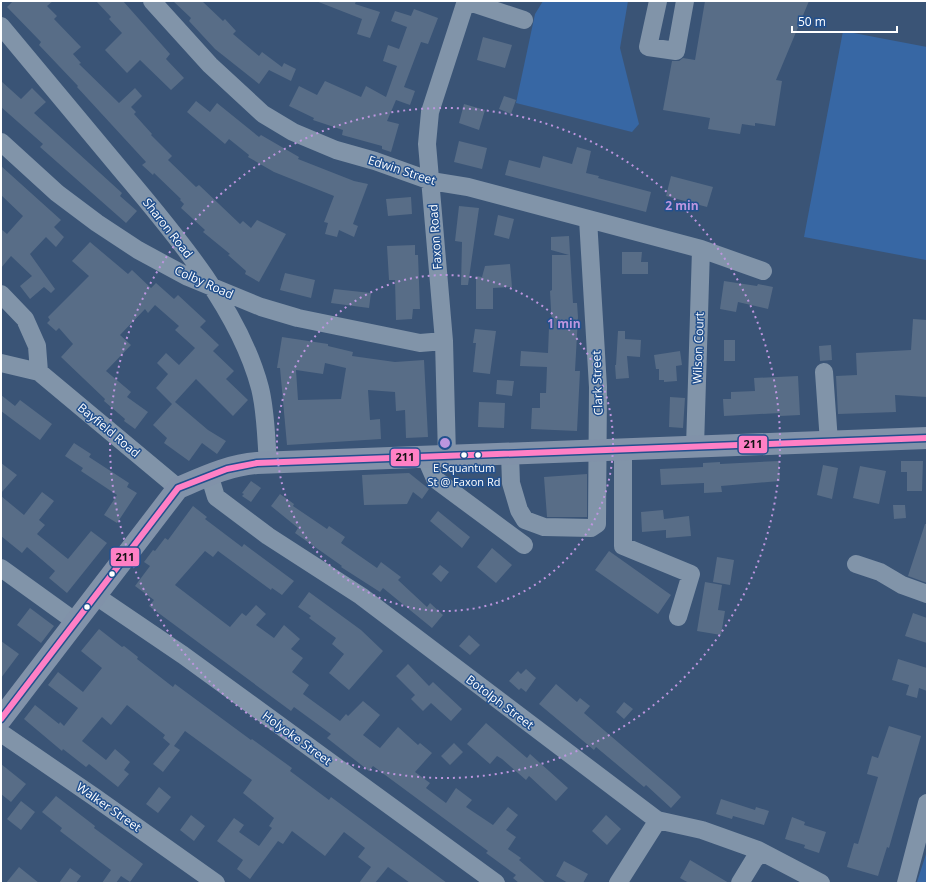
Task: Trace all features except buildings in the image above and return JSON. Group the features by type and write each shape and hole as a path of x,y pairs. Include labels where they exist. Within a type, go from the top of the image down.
{"main road":[{"path":"1,719 178,488 209,474 248,463 927,438"}],"street":[{"name":"Edwin Street","path":"152,1 210,65 263,114 293,132 336,150 375,161 431,181 468,187 701,249 763,271"},
{"name":"Faxon Road","path":"447,456 444,341 433,230 431,181 427,144 430,112 466,1"},
{"path":"466,1 524,20"},
{"path":"658,1 648,47 676,51 685,1"},
{"name":"Sharon Road","path":"1,26 168,227 211,286 245,346 257,378 263,410 268,463"},
{"name":"Colby Road","path":"1,142 58,193 97,223 138,250 188,277 261,307 298,318 420,343 444,341"},
{"name":"Clark Street","path":"510,454 511,483 519,510 525,520 544,527 591,528 597,524 598,387 588,219"},
{"name":"Wilson Court","path":"695,447 701,249"},
{"path":"1,294 25,319 37,346 39,372 1,363"},
{"name":"Bayfield Road","path":"39,372 178,488"},
{"path":"824,372 829,442"},
{"path":"622,449 623,546 691,574 678,617"},
{"path":"425,456 435,479 524,545"},
{"name":"Botolph Street","path":"209,474 216,497 268,536 360,596 658,820 702,830 762,852 821,883"},
{"path":"856,564 880,572 902,585 927,594"},
{"path":"1,568 76,622"},
{"name":"Holyoke Street","path":"96,596 183,655 496,883"},
{"name":"Walker Street","path":"1,733 216,883"},
{"path":"906,883 927,804"},
{"path":"618,883 658,820"},
{"path":"740,883 754,860 762,852"}],"shaded area":[{"path":"543,1 628,1 620,48 639,124 632,132 516,103 535,14"},
{"path":"843,31 927,47 926,260 804,237"},
{"path":"926,854 927,883 918,883 917,882"}],"transit line":[{"name":"211","path":"1,719 178,488 227,469 257,463 927,438"}],"place":[{"name":"E Squantum St @ Faxon Rd","path":"464,455"}]}
